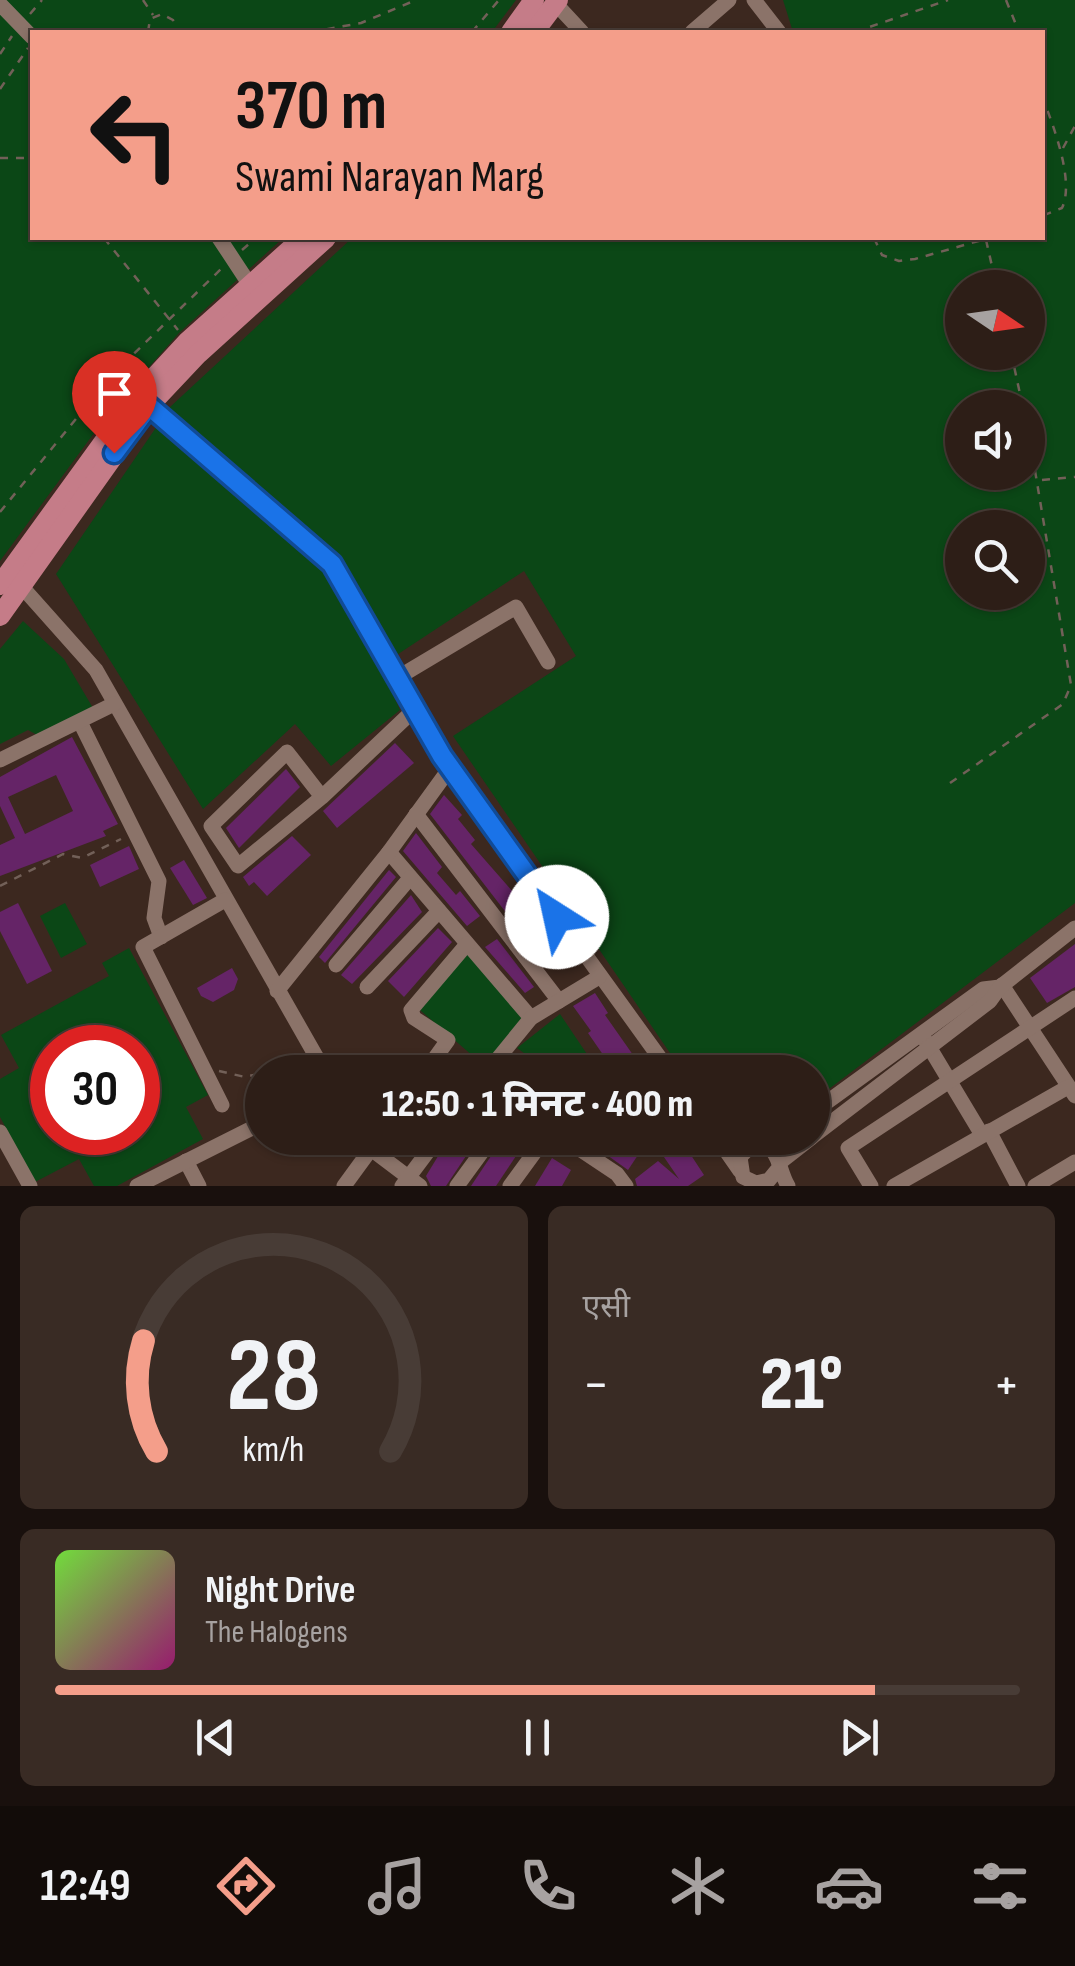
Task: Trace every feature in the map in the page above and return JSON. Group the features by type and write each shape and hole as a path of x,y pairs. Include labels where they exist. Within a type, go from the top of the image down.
{"main road":[{"path":"513,30 549,1"},
{"path":"535,30 549,1"},
{"path":"0,616 10,581 187,342 301,240"},
{"path":"143,401 324,240"}],"street":[{"path":"694,30 730,0"},
{"path":"754,0 778,30"},
{"path":"549,1 580,30"},
{"path":"0,4 29,35"},
{"path":"220,240 250,285"},
{"path":"143,401 324,555 450,768 657,1055"},
{"path":"10,581 96,670 315,1055"},
{"path":"398,678 516,607 548,662"},
{"path":"0,760 114,704"},
{"path":"322,797 286,752 212,826 238,866 322,797 416,709"},
{"path":"80,722 159,881 154,918 161,937"},
{"path":"277,991 389,852 450,768"},
{"path":"416,814 559,1001"},
{"path":"389,852 530,1018"},
{"path":"336,965 410,878"},
{"path":"222,1105 144,947 225,900"},
{"path":"367,987 439,911"},
{"path":"830,1102 990,1001 1001,986 1075,928"},
{"path":"437,1055 448,1040 414,1018 411,1010 467,944"},
{"path":"501,1055 530,1018 599,977"},
{"path":"894,1186 986,1133 1072,1092 1001,986"},
{"path":"871,1186 848,1148 1075,998"},
{"path":"925,1041 1018,1186"},
{"path":"830,1122 925,1041"},
{"path":"137,1186 245,1131"},
{"path":"3,1143 28,1185"},
{"path":"344,1186 363,1155"},
{"path":"385,1155 410,1183 427,1155"},
{"path":"458,1186 480,1155"},
{"path":"510,1186 533,1155"},
{"path":"588,1155 617,1174 626,1186"},
{"path":"731,1155 752,1181"},
{"path":"744,1155 752,1181"},
{"path":"771,1155 788,1186"},
{"path":"752,1181 791,1155"},
{"path":"186,1161 199,1186"},
{"path":"1035,1186 1075,1162"}],"path":[{"path":"31,30 42,0"},
{"path":"143,0 154,16"},
{"path":"323,30 360,23 416,0"},
{"path":"474,30 499,0"},
{"path":"862,30 948,0"},
{"path":"1006,0 1018,30"},
{"path":"149,30 154,16"},
{"path":"154,16 170,17 173,30"},
{"path":"0,54 29,35"},
{"path":"0,89 29,35"},
{"path":"1045,104 1062,149 1070,198 1062,208 1045,215"},
{"path":"1062,149 1075,126"},
{"path":"0,158 30,158"},
{"path":"106,240 168,316"},
{"path":"0,512 112,376 168,316 254,240"},
{"path":"875,240 882,255 899,261 980,240"},
{"path":"988,240 994,270"},
{"path":"1045,479 1075,477"},
{"path":"950,784 1063,704 1070,693 1072,677 1040,490"},
{"path":"0,886 63,854 82,858 135,832"},
{"path":"203,1068 245,1077"}],"green space":[{"path":"0,0 516,0 494,30 30,30 30,240 281,240 179,333 111,410 0,561"},
{"path":"783,0 1075,0 1075,903 830,1088 830,1055 671,1055 453,736 576,656 524,571 380,666 400,710 331,766 295,724 203,809 56,574 170,407 350,240 1045,240 1045,30 792,30"},
{"path":"23,621 64,659 93,708 39,736 28,730 0,744 0,649"},
{"path":"65,903 87,944 61,958 40,916"},
{"path":"470,947 525,1022 500,1055 472,1055 413,1004"},
{"path":"129,948 208,1095 186,1107 203,1139 117,1186 94,1186 79,1159 35,1182 0,1117 0,1079 19,1068 1,1035 109,976 102,963"},
{"path":"560,1014 588,1055 527,1055 517,1048"}],"building":[{"path":"72,737 118,824 103,831 106,836 0,876 0,845 15,838 0,806 0,777","holes":["56,775 73,811 25,834 8,797"]},
{"path":"395,743 414,763 337,828 323,811"},
{"path":"286,769 300,787 239,848 226,828"},
{"path":"444,795 462,815 458,819 475,840 471,844 521,901 544,938 539,943 544,950 538,954 430,814"},
{"path":"416,833 442,867 437,873 456,895 460,891 480,916 467,926 403,851"},
{"path":"292,836 311,855 267,896 254,882 249,886 243,877"},
{"path":"129,846 139,869 100,887 90,865"},
{"path":"184,860 207,898 193,905 170,868"},
{"path":"389,870 396,877 325,963 319,957"},
{"path":"411,895 422,912 352,984 341,975"},
{"path":"18,903 52,971 27,984 0,931 0,912"},
{"path":"438,928 452,942 404,997 388,981"},
{"path":"497,939 534,987 525,993 485,947"},
{"path":"1075,944 1075,987 1047,1003 1030,978"},
{"path":"232,968 238,979 234,990 213,1002 201,996 197,988"},
{"path":"595,993 633,1055 603,1055 573,1006"},
{"path":"439,1155 467,1155 446,1186 431,1186 426,1176"},
{"path":"492,1155 517,1155 496,1186 471,1186"},
{"path":"607,1155 638,1155 628,1170"},
{"path":"663,1155 691,1155 704,1175 688,1186 637,1186 635,1179 658,1161 679,1179"},
{"path":"552,1158 571,1170 562,1186 535,1186"}],"route":[{"path":"114,453 149,406 324,555 442,756 557,917"}]}
